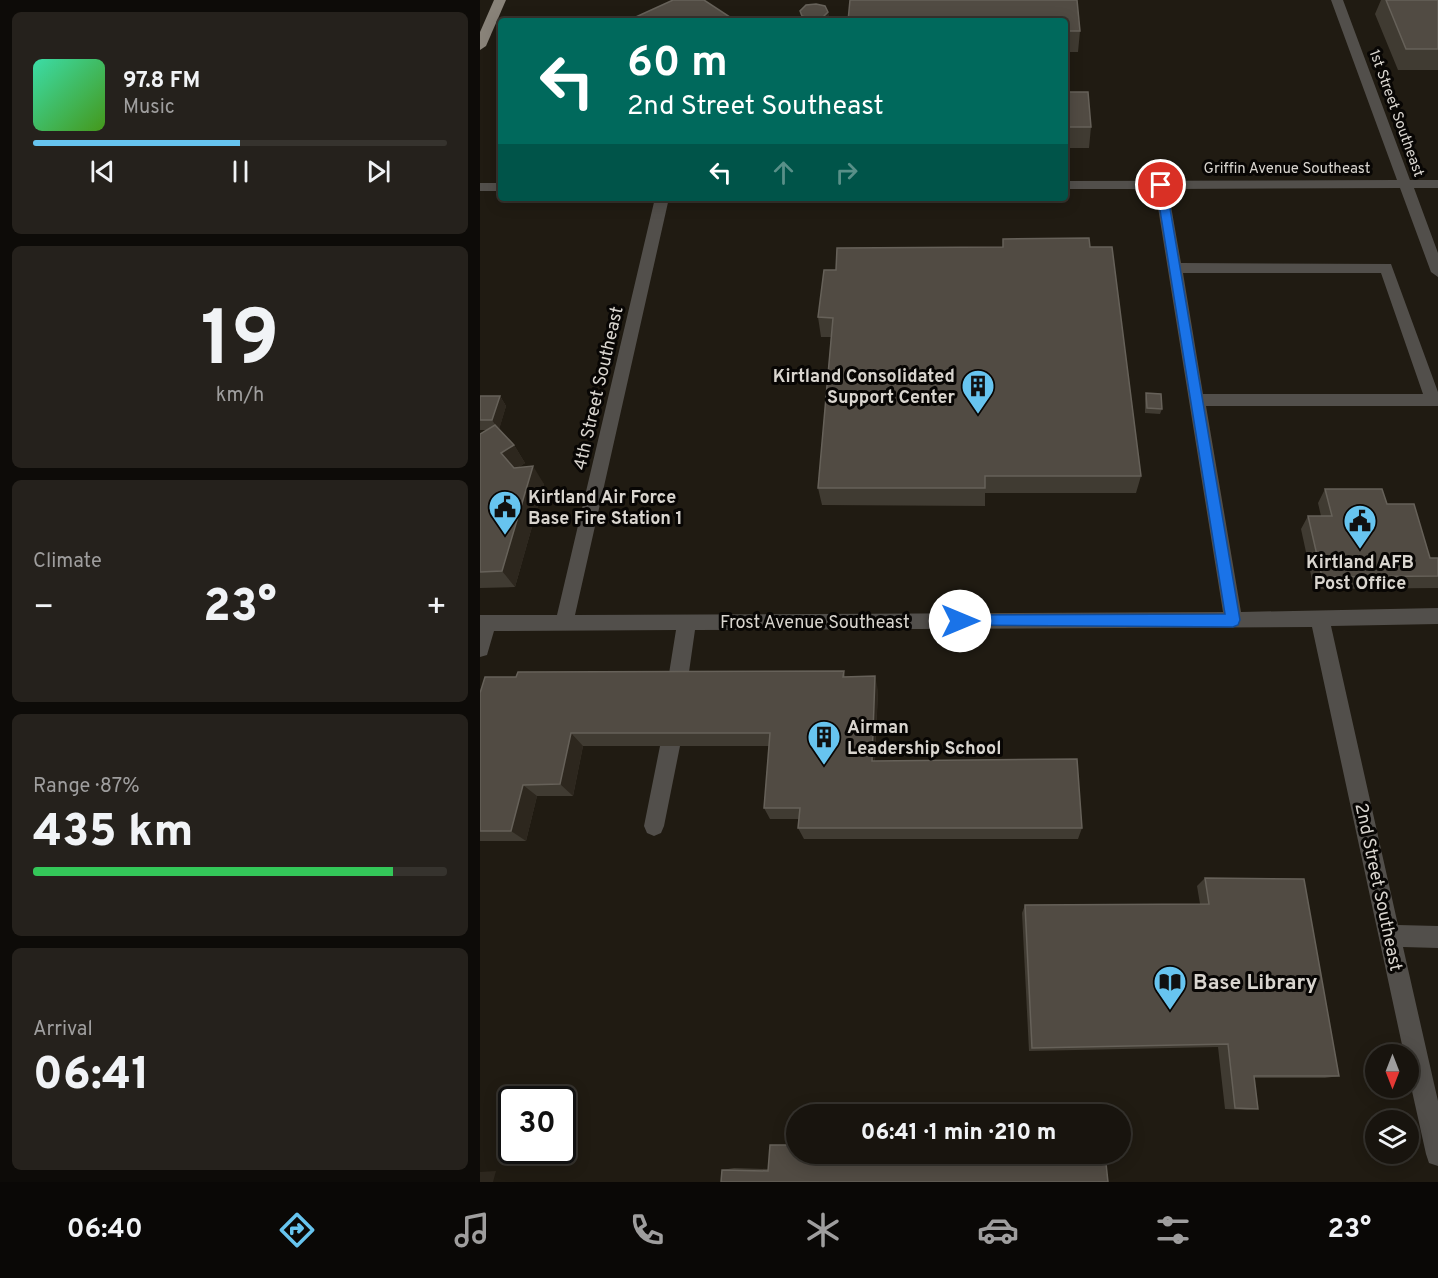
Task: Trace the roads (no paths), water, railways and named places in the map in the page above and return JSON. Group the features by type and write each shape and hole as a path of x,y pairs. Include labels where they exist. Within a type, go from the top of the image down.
{"main road":[{"path":"480,46 500,0"}],"street":[{"name":"1st Street Southeast","path":"1337,0 1438,272"},
{"name":"Griffin Avenue Southeast","path":"1068,185 1438,184"},
{"path":"1161,185 1233,620"},
{"path":"480,187 498,187"},
{"name":"4th Street Southeast","path":"564,622 661,201"},
{"path":"1175,268 1386,268 1436,400 1197,400"},
{"name":"Frost Avenue Southeast","path":"483,623 1320,620 1438,616"},
{"name":"2nd Street Southeast","path":"1320,620 1438,1154"},
{"path":"677,686 687,622"},
{"path":"480,649 483,623"},
{"path":"654,826 670,746"},
{"path":"1390,936 1438,937"}],"place":[{"name":"Kirtland Consolidated Support Center","path":"978,415"},
{"name":"Kirtland Air Force Base Fire Station 1","path":"505,536"},
{"name":"Kirtland AFB Post Office","path":"1360,550"},
{"name":"Airman Leadership School","path":"824,766"},
{"name":"Base Library","path":"1170,1011"}]}
